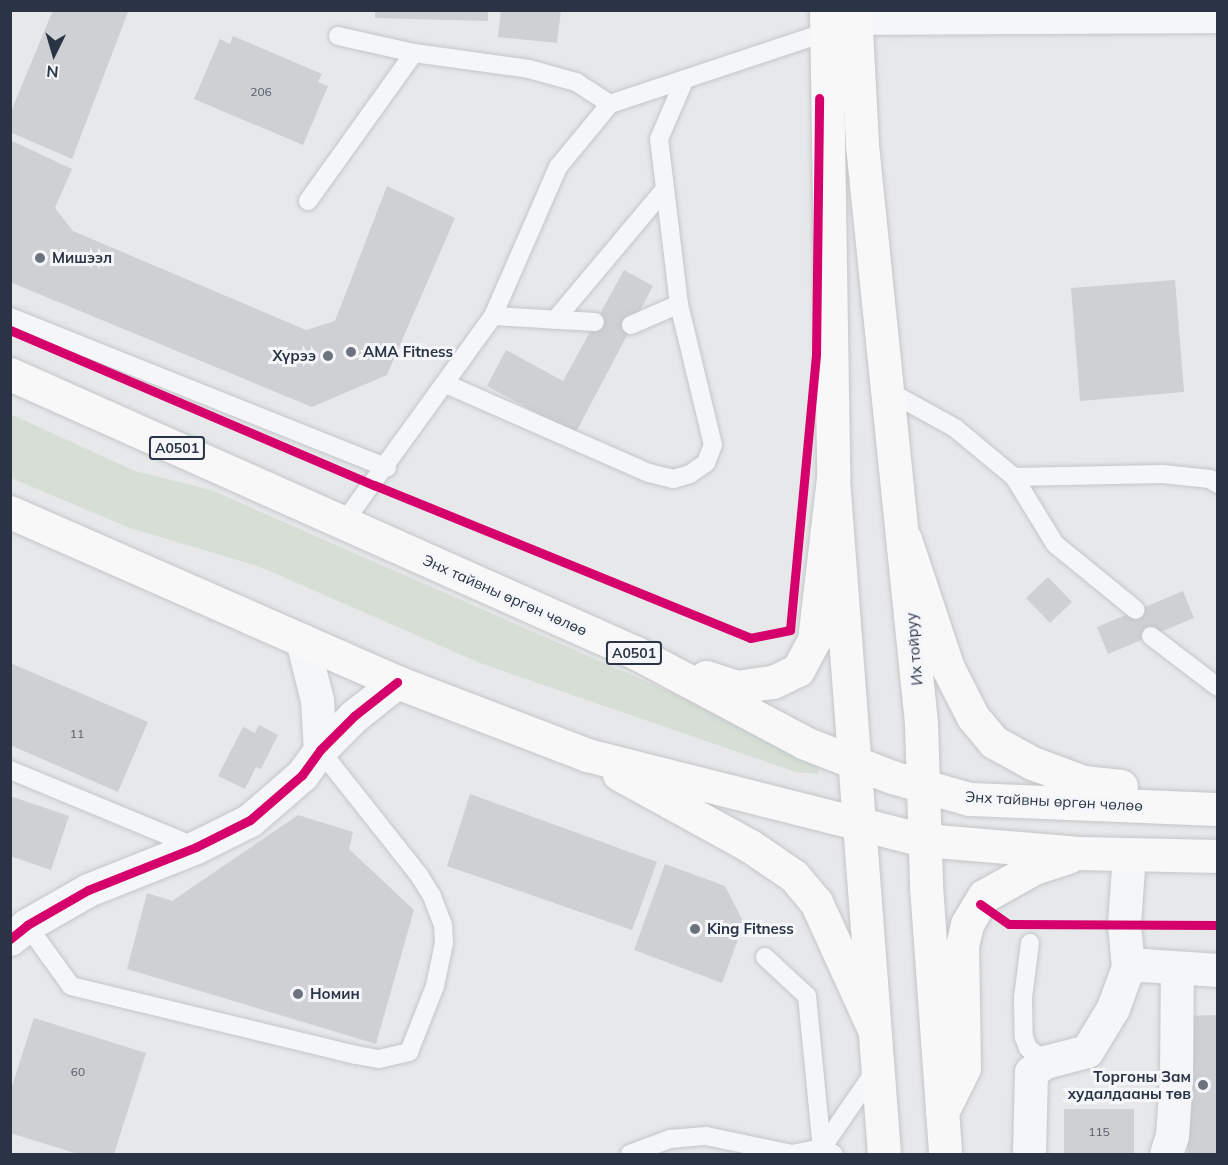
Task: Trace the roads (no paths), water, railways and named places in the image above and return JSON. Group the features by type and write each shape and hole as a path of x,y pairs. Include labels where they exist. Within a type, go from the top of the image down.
{"main road":[{"name":"Их тойруу","path":"838,26 862,145 905,539 921,723 924,840 945,1155"},
{"path":"838,26 833,480 872,1025 884,1155"},
{"name":"Энх тайвны өргөн чөлөө","path":"17,380 344,522 636,653 805,743 922,788 969,799 1218,809"},
{"path":"636,653 736,687 773,682 798,670 814,640 833,480"},
{"path":"10,512 397,682 587,755 858,826 924,840 1078,853 1218,856"},
{"path":"905,539 948,668 973,717 994,742 1032,763 1083,782 1173,791 1218,802"},
{"path":"587,755 688,815 750,846 794,876 816,902 872,1025"},
{"path":"942,1112 964,1068 962,946 967,924 984,896 1034,868 1078,853"}],"street":[{"path":"838,26 1218,16"},
{"path":"302,640 316,700 320,750"},
{"path":"19,932 88,890 196,847 250,819 302,775 320,750 397,682"},
{"path":"1029,1155 1031,1072 1045,1062 1087,1052 1113,1008 1128,967 1124,924 1129,855"},
{"path":"1128,967 1143,964 1177,970 1218,970"},
{"path":"1166,1155 1172,1136 1176,1077 1177,970"}],"lane":[{"path":"344,522 387,468 493,316 558,167 610,104 684,81 838,26"},
{"path":"338,36 414,53 529,69 567,79 610,104"},
{"path":"308,201 414,53"},
{"path":"446,384 649,472 673,479 690,474 706,463 714,445 679,304 659,139 684,81"},
{"path":"555,320 664,190"},
{"path":"631,325 679,304"},
{"path":"493,316 595,322"},
{"path":"10,317 387,468"},
{"path":"888,391 955,428 1014,477 1055,544 1136,610"},
{"path":"1014,477 1163,474 1210,480 1218,484"},
{"path":"1151,636 1218,687"},
{"path":"19,932 71,986 356,1055 379,1059 409,1052 435,986 444,944 443,925 432,896 418,875 320,750"},
{"path":"10,770 196,847"},
{"path":"1030,944 1023,998 1024,1037 1028,1048 1045,1062"},
{"path":"765,957 807,996 828,1151"},
{"path":"828,1151 876,1070"},
{"path":"630,1155 670,1139 706,1136 792,1154 828,1151"}],"place":[{"name":"Мишээл","path":"40,258"},
{"name":"AMA Fitness","path":"351,352"},
{"name":"Хүрээ","path":"328,356"},
{"name":"King Fitness","path":"695,929"},
{"name":"Номин","path":"298,994"},
{"name":"Торгоны Зам худалдааны төв","path":"1203,1085"}]}
